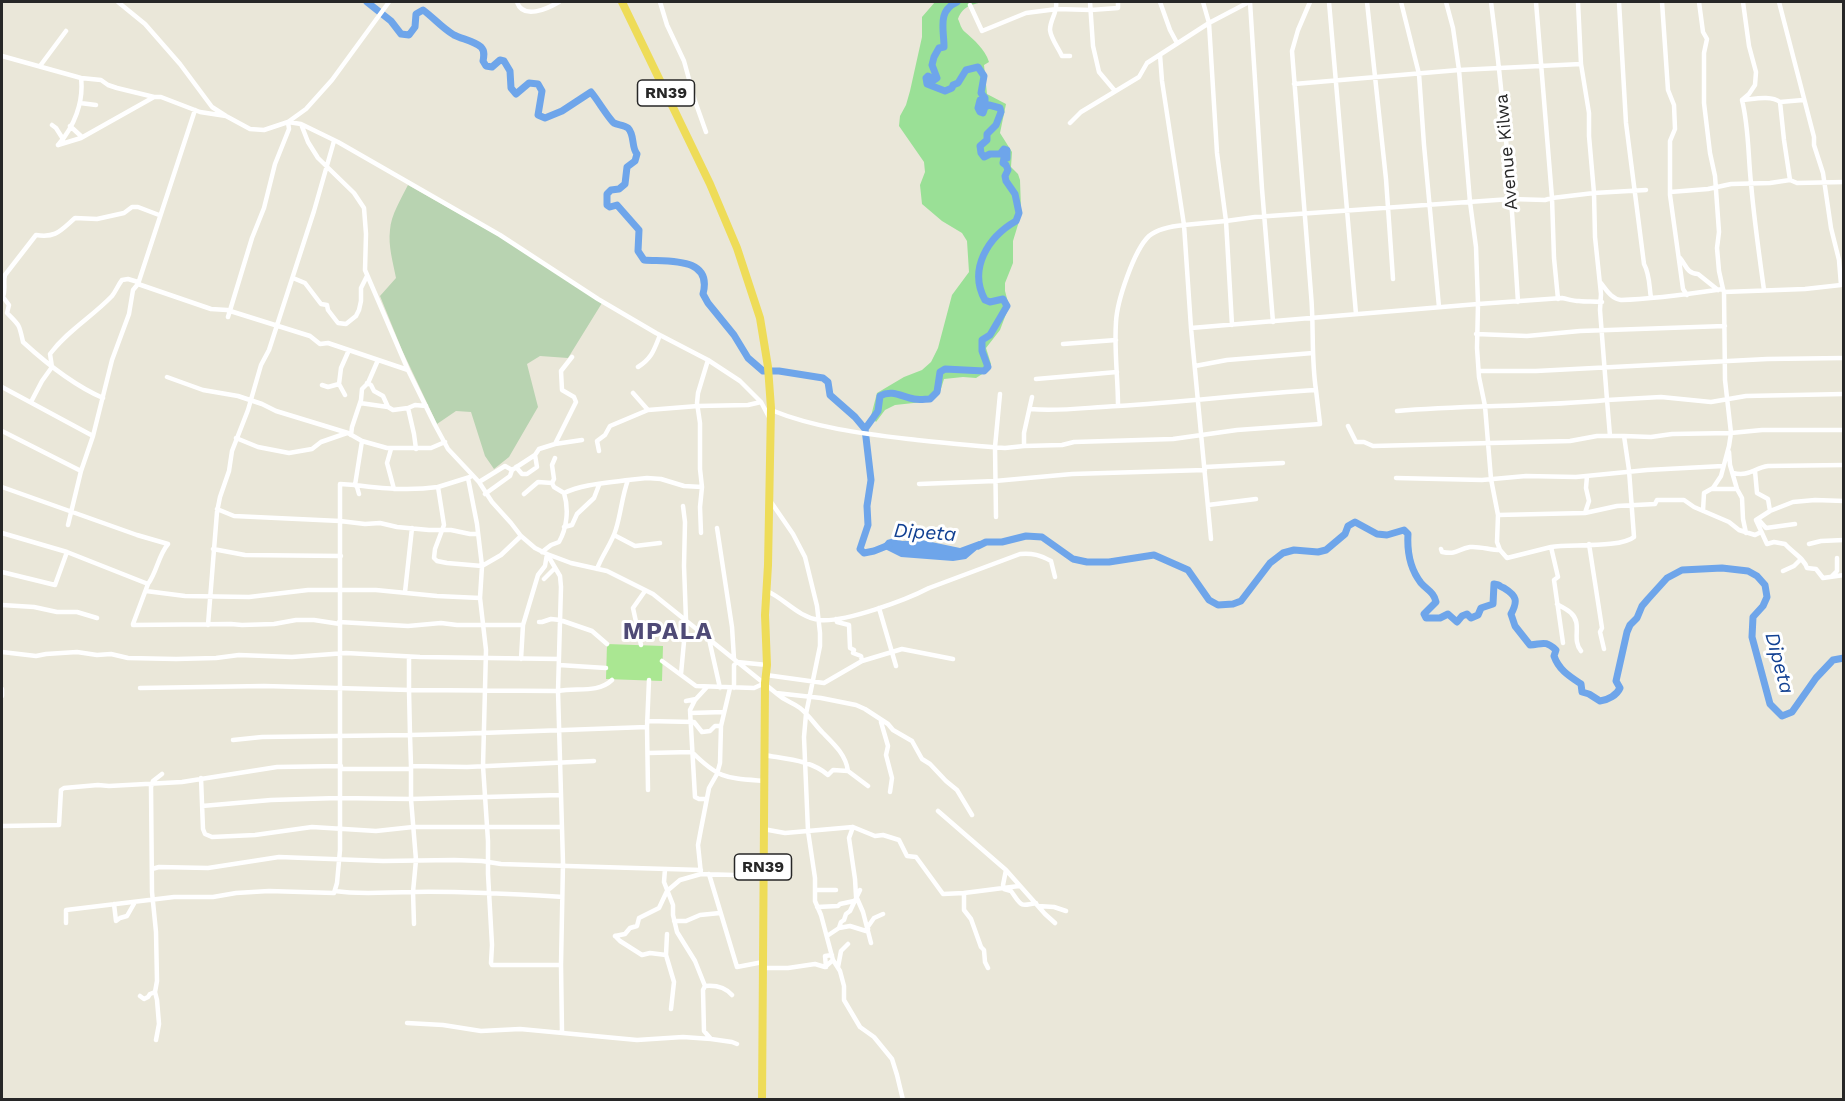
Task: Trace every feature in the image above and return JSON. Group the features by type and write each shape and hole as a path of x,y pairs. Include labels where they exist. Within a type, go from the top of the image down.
{"highway":[{"name":"RN39","path":"622,2 710,184 737,248 760,318 768,367 771,422 765,635 767,664 763,829 762,1100"}],"street":[{"path":"118,2 145,24 180,64 212,107 250,129 264,130 288,122 306,109 333,80 389,2"},
{"path":"517,2 526,12 534,12 559,2"},
{"path":"660,2 667,25 684,61 706,132"},
{"path":"1056,2 1057,9 1050,31 1062,56 1070,56"},
{"path":"1090,2 1093,46 1099,72 1115,91"},
{"path":"970,5 982,31 1026,13 1057,9 1118,8 1118,2"},
{"path":"1160,2 1177,43"},
{"path":"1203,2 1209,23 1217,153 1226,221 1232,325"},
{"path":"1070,123 1081,112 1139,77 1147,63 1209,23 1249,2 1273,322"},
{"path":"771,410 789,417 858,434 995,447 1173,439 1202,434 1320,424 1312,353 1306,214 1292,51 1310,2"},
{"path":"1329,2 1356,314"},
{"path":"1366,2 1376,78 1393,279"},
{"path":"1401,2 1419,74 1439,307"},
{"path":"1446,2 1453,28 1459,70 1476,247 1477,348 1491,478 1498,515 1497,543 1507,558 1551,548 1613,544 1632,540 1635,534 1630,472 1624,436"},
{"name":"Avenue Kilwa","path":"1491,2 1512,199 1518,302"},
{"path":"1536,2 1558,299"},
{"path":"1578,2 1581,64 1589,113 1595,237 1602,302 1600,310 1610,436"},
{"path":"1619,2 1626,123 1644,264 1650,281 1651,298"},
{"path":"1662,2 1668,90 1674,105 1675,129 1670,141 1670,192 1683,289 1687,295"},
{"path":"1699,2 1703,32 1707,39 1704,103 1716,186 1719,232 1717,248 1725,326 1725,361 1731,433 1719,479 1711,489 1704,493 1703,511"},
{"path":"1742,100 1755,85 1756,72 1749,45 1743,2"},
{"path":"1779,2 1823,173 1841,271 1841,285 1844,291"},
{"path":"40,66 66,30"},
{"path":"48,41 54,45"},
{"path":"1160,55 1184,225 1191,328 1211,539"},
{"path":"2,56 81,78 101,80 108,85 154,98"},
{"path":"1294,84 1459,70 1581,64"},
{"path":"65,141 80,103 83,88 81,78"},
{"path":"65,141 82,137 154,98 160,97 209,115 226,116"},
{"path":"1742,100 1772,98 1780,102 1803,100"},
{"path":"1742,100 1764,290"},
{"path":"1780,102 1790,180"},
{"path":"80,103 96,105"},
{"path":"68,525 112,360 129,314 133,290 138,283 195,110"},
{"path":"73,122 70,127 82,137"},
{"path":"288,122 301,124 334,141 500,235 598,299 708,360 740,381 761,402 771,422"},
{"path":"229,314 252,238 264,208 275,164 289,129 288,122"},
{"path":"301,124 308,142 326,167 354,193 364,208 365,270 426,406 448,449 470,477 478,482 521,536 535,548 571,563 607,571 653,594 736,661 766,679 776,693 786,702 800,708 841,752 846,760 848,771"},
{"path":"52,125 65,141"},
{"path":"208,625 217,509 236,438 293,278 334,141"},
{"path":"1670,192 1790,180 1797,183 1844,182"},
{"path":"1118,406 1116,314 1126,276 1141,246 1150,236 1163,228 1265,217 1512,199 1545,200 1646,190"},
{"path":"103,398 91,393 52,367 23,342 21,328 17,321 8,315 9,305 3,297 5,288 3,283 7,272 36,235 51,236 75,218 97,219 124,213 134,207 159,215"},
{"path":"1679,257 1686,269 1722,290"},
{"path":"293,278 305,282 321,304 327,305 338,323 346,324 356,316 359,310 361,288 368,276"},
{"path":"31,402 52,367 50,354 66,335 113,295 122,280 128,279 211,309 310,336 320,344 328,343 408,370"},
{"path":"1600,282 1616,299 1687,295 1696,291 1805,289 1841,285"},
{"path":"1191,328 1478,304 1558,299 1602,302"},
{"path":"1477,334 1527,336 1572,331 1725,326"},
{"path":"638,367 648,361 660,335"},
{"path":"1063,344 1116,340"},
{"path":"345,395 339,384 341,368 349,350"},
{"path":"1196,366 1227,360 1312,353"},
{"path":"555,444 576,402 574,396 562,390 561,371 572,357"},
{"path":"1479,371 1536,371 1725,361 1844,358"},
{"path":"349,434 360,403 362,389 378,360"},
{"path":"701,533 700,469 703,433 698,393 708,360"},
{"path":"1036,379 1117,372"},
{"path":"167,377 203,390 238,396 276,411 349,434 363,441 391,448 431,448 445,442"},
{"path":"367,383 383,396 388,407"},
{"path":"322,385 328,387 339,384"},
{"path":"2,387 93,436"},
{"path":"1030,409 1084,409 1161,404 1316,390"},
{"path":"633,393 648,410"},
{"path":"996,517 995,447 1000,394"},
{"path":"1397,411 1485,406 1563,405 1661,397 1712,402 1746,396 1844,394"},
{"path":"1024,446 1024,433 1032,397"},
{"path":"599,452 597,441 605,435 610,426 648,410 748,405 761,402"},
{"path":"360,403 388,407 393,410 415,405 426,406"},
{"path":"408,408 416,449"},
{"path":"1348,426 1356,442 1364,442 1373,446 1570,441 1610,436 1651,437 1762,430 1844,430"},
{"path":"2,430 81,471"},
{"path":"236,438 258,447 289,453 312,448 321,442 349,434"},
{"path":"486,494 510,476 514,469 535,455 539,449 582,440"},
{"path":"358,494 355,485 363,441"},
{"path":"1729,446 1737,489 1742,497 1746,533"},
{"path":"391,448 387,463 394,489"},
{"path":"478,482 505,466 527,474 537,467 535,455"},
{"path":"552,483 554,478 552,465 555,458"},
{"path":"919,484 1283,463"},
{"path":"1733,473 1755,471 1768,466 1844,465"},
{"path":"1396,478 1462,481 1491,478 1587,476 1723,466"},
{"path":"1755,471 1757,491 1768,500 1770,511"},
{"path":"1586,513 1587,476"},
{"path":"334,891 339,860 340,484 418,490 438,487 470,477"},
{"path":"470,477 482,566 480,597 486,650 483,766 492,945 490,963 492,965 561,965"},
{"path":"564,494 572,490 599,485 654,478 684,486 702,487"},
{"path":"597,569 616,531 628,480"},
{"path":"524,494 538,482 552,483"},
{"path":"521,659 523,625 538,575 544,566 545,553 551,545 559,543 564,527 567,503 564,494 552,483"},
{"path":"564,527 572,525 581,509 594,498 599,485"},
{"path":"2,487 168,544 160,555 154,576 148,584 133,625 274,624 305,620 408,626 441,623 523,625"},
{"path":"438,487 444,525 434,554 437,561 482,566 501,555 521,536"},
{"path":"1711,489 1737,489"},
{"path":"1498,515 1586,513 1617,506 1655,504 1661,499 1684,500 1746,533 1755,535 1761,532"},
{"path":"769,500 793,534 805,557 818,620 820,646 806,714 804,737 808,831 816,890 815,901 832,957 844,986 844,1000 860,1028 874,1037 892,1059 903,1100"},
{"path":"1208,505 1256,500"},
{"path":"1844,501 1793,502 1770,511 1756,520 1767,544 1784,543 1805,561 1807,568 1816,569 1823,578 1844,575"},
{"path":"681,674 686,620 683,506"},
{"path":"217,509 234,516 380,523 478,534"},
{"path":"1758,519 1766,528 1795,524"},
{"path":"405,592 412,528"},
{"path":"701,872 699,845 709,788 717,774 722,750 721,726 732,688 736,661 717,528"},
{"path":"2,533 67,552 148,584"},
{"path":"614,535 635,546 660,543"},
{"path":"1809,544 1844,540"},
{"path":"1589,544 1604,649"},
{"path":"1441,549 1442,552 1453,554 1467,548 1500,550"},
{"path":"1551,548 1557,570 1558,578 1554,580 1563,643"},
{"path":"213,549 245,555 340,556"},
{"path":"2,572 55,585 67,552"},
{"path":"545,553 560,576 561,587 558,730 562,866 562,1032"},
{"path":"767,591 778,596 792,609 818,620 836,619 907,599 929,588 1020,554 1032,553 1052,561 1055,577"},
{"path":"1784,572 1801,559"},
{"path":"1833,576 1837,571 1838,562"},
{"path":"544,579 555,568"},
{"path":"146,591 185,596 249,597 289,591 332,590 480,597"},
{"path":"641,645 633,608 645,591"},
{"path":"1557,604 1571,613 1577,622 1577,646 1581,651"},
{"path":"2,605 34,607 57,612 77,612 97,618"},
{"path":"879,608 896,666"},
{"path":"539,622 551,619 560,620 592,631 607,644"},
{"path":"836,619 837,622 849,625 850,648 854,650 853,654 861,656 862,661"},
{"path":"709,639 720,688"},
{"path":"662,661 696,686 754,688 766,679 824,683 862,661 902,649 953,659"},
{"path":"2,652 36,656 77,652 97,655 111,654 128,658 176,659 239,655 292,657 367,653 409,657 521,659 606,668"},
{"path":"409,657 411,799 416,860 413,892 414,924"},
{"path":"736,661 767,664"},
{"path":"140,688 264,686 558,691 568,688 578,690 602,687 612,680"},
{"path":"648,790 649,680"},
{"path":"707,687 690,710 695,797 707,799"},
{"path":"2,689 2,696"},
{"path":"776,693 810,696 856,705 912,741 922,759 957,789 972,815"},
{"path":"686,701 696,699"},
{"path":"690,713 724,712"},
{"path":"880,720 888,746 887,760 892,778 890,792"},
{"path":"232,740 262,737 558,730 691,722 698,725 702,732 710,731 715,726 721,726"},
{"path":"648,753 692,752 717,774 735,779 764,780"},
{"path":"764,755 805,762 823,770 828,775 833,770 848,771 868,786"},
{"path":"2,826 59,825 60,795 64,788 182,782 276,766 483,766 594,761"},
{"path":"156,1040 159,1024 155,992 157,981 152,869 152,783 162,774"},
{"path":"201,778 203,829 205,834 212,837 255,835 298,828 376,831 414,827 561,827"},
{"path":"202,806 271,800 560,795"},
{"path":"938,811 1006,870 1055,923"},
{"path":"853,827 849,838 857,899 871,943"},
{"path":"763,829 785,833 853,827 874,836 883,835 899,840 908,856 916,857 943,894 1004,889 1011,891 1022,906 1044,905 1066,911"},
{"path":"152,869 159,867 208,868 279,857 339,860 454,860 665,869 734,875 764,863"},
{"path":"665,869 664,882 673,905 677,932 695,961 705,986 703,990 704,1031 711,1039"},
{"path":"1004,889 1006,870"},
{"path":"666,954 642,955 615,936 625,934 630,928 637,926 639,918 659,908 667,891 680,880 701,872"},
{"path":"709,874 737,967 763,965 788,968 815,964 826,967"},
{"path":"1004,889 1007,886 1019,886"},
{"path":"816,890 836,890"},
{"path":"839,928 860,890"},
{"path":"66,923 66,910 183,896 213,897 269,891 489,893 562,897"},
{"path":"964,893 964,910 971,919 981,948 984,950 988,968"},
{"path":"817,907 838,906 857,899"},
{"path":"114,904 116,921 127,916 135,902"},
{"path":"838,906 846,914"},
{"path":"674,921 686,921 700,915 720,913"},
{"path":"827,936 839,928 850,926 866,931 874,918 883,914"},
{"path":"667,934 666,954 674,982 671,1009"},
{"path":"828,943 832,943 833,949 841,951"},
{"path":"838,967 841,951 848,944"},
{"path":"826,967 825,956 832,957"},
{"path":"826,967 832,957"},
{"path":"705,986 714,985 724,988 732,995"},
{"path":"140,996 144,999 155,992"},
{"path":"407,1023 443,1025 481,1031 514,1029 637,1040 683,1037 737,1044"}],"green space":[{"path":"935,2 988,2 966,8 958,19 963,29 985,53 989,62 984,65 987,94 1006,104 1000,133 1012,152 1011,167 1020,180 1020,218 1013,241 1013,263 1005,283 1009,306 1000,330 986,348 991,364 990,369 976,378 944,379 940,392 932,401 895,405 885,410 876,422 871,416 877,393 904,377 922,370 931,362 938,348 952,295 969,272 967,241 962,233 942,221 922,204 920,185 925,172 924,162 899,126 900,116 910,91 922,37 922,17"},
{"path":"408,185 500,237 602,303 568,358 540,356 527,364 538,407 509,457 494,469 485,456 471,412 456,411 437,424 402,350 380,296 396,278 390,248 390,230 394,213"},
{"path":"607,644 663,646 662,681 606,679"}],"water":[{"path":"894,538 902,541 922,540 960,548 979,541 986,542 966,559 953,561 901,557 881,547 887,540"}],"waterway":[{"path":"367,2 391,21 401,34 409,35 415,27 416,14 423,10 450,32 481,47 486,66 492,67 500,60 504,61 510,71 511,88 516,94 529,83 538,84 542,91 538,115 545,118 562,111 591,92 612,121 625,126 632,134 637,154 635,161 627,167 625,184 607,194 607,205 610,207 617,205 639,230 638,251 644,260 675,262 695,267 701,273 704,282 703,294 708,303 734,335 748,358 763,371 779,371 823,378 828,382 830,395 865,429"},
{"name":"Dipeta","path":"889,545 864,553 860,549 868,525 867,506 871,480 865,429 878,411 880,396 893,393 914,399 930,399 937,392 940,372 945,369 984,371 988,367 982,351 982,340 990,335 1007,306 1003,299 990,302 985,300 980,288 980,266 989,245 1016,221 1019,213 1015,194 1005,176 1008,170 1003,163 1004,158 1007,158 1007,150 1004,149 1000,154 990,154 984,157 981,153 980,146 987,140 987,134 996,125 1001,112 1000,108 989,105 985,107 983,113 980,112 978,108 980,100 985,101 985,98 981,93 984,76 978,67 966,70 958,83 945,91 927,84 928,76 934,80 937,78 932,65 939,48 944,47 944,15 957,2"},
{"name":"Dipeta","path":"978,546 986,542 1002,542 1026,536 1042,537 1073,559 1087,562 1109,562 1154,555 1188,570 1209,600 1218,605 1241,601 1270,563 1283,553 1294,550 1318,552 1326,550 1345,534 1348,526 1355,522 1377,534 1387,535 1404,530 1408,534 1408,547 1414,572 1421,583 1432,593 1436,602 1424,614 1426,618 1440,618 1448,614 1457,622 1467,614 1471,618 1478,615 1481,608 1493,604 1494,584 1499,585 1514,596 1515,606 1511,614 1515,626 1530,645 1544,643 1556,650 1554,656 1562,669 1581,684 1582,692 1600,701 1612,697 1620,688 1616,681 1627,632 1642,606 1667,578 1682,570 1722,568 1748,571 1757,576 1765,585 1767,597 1763,606 1753,617 1752,637 1770,704 1782,716 1792,712 1816,678 1833,660 1844,658"}],"district":[{"name":"MPALA","path":"668,632"}]}
